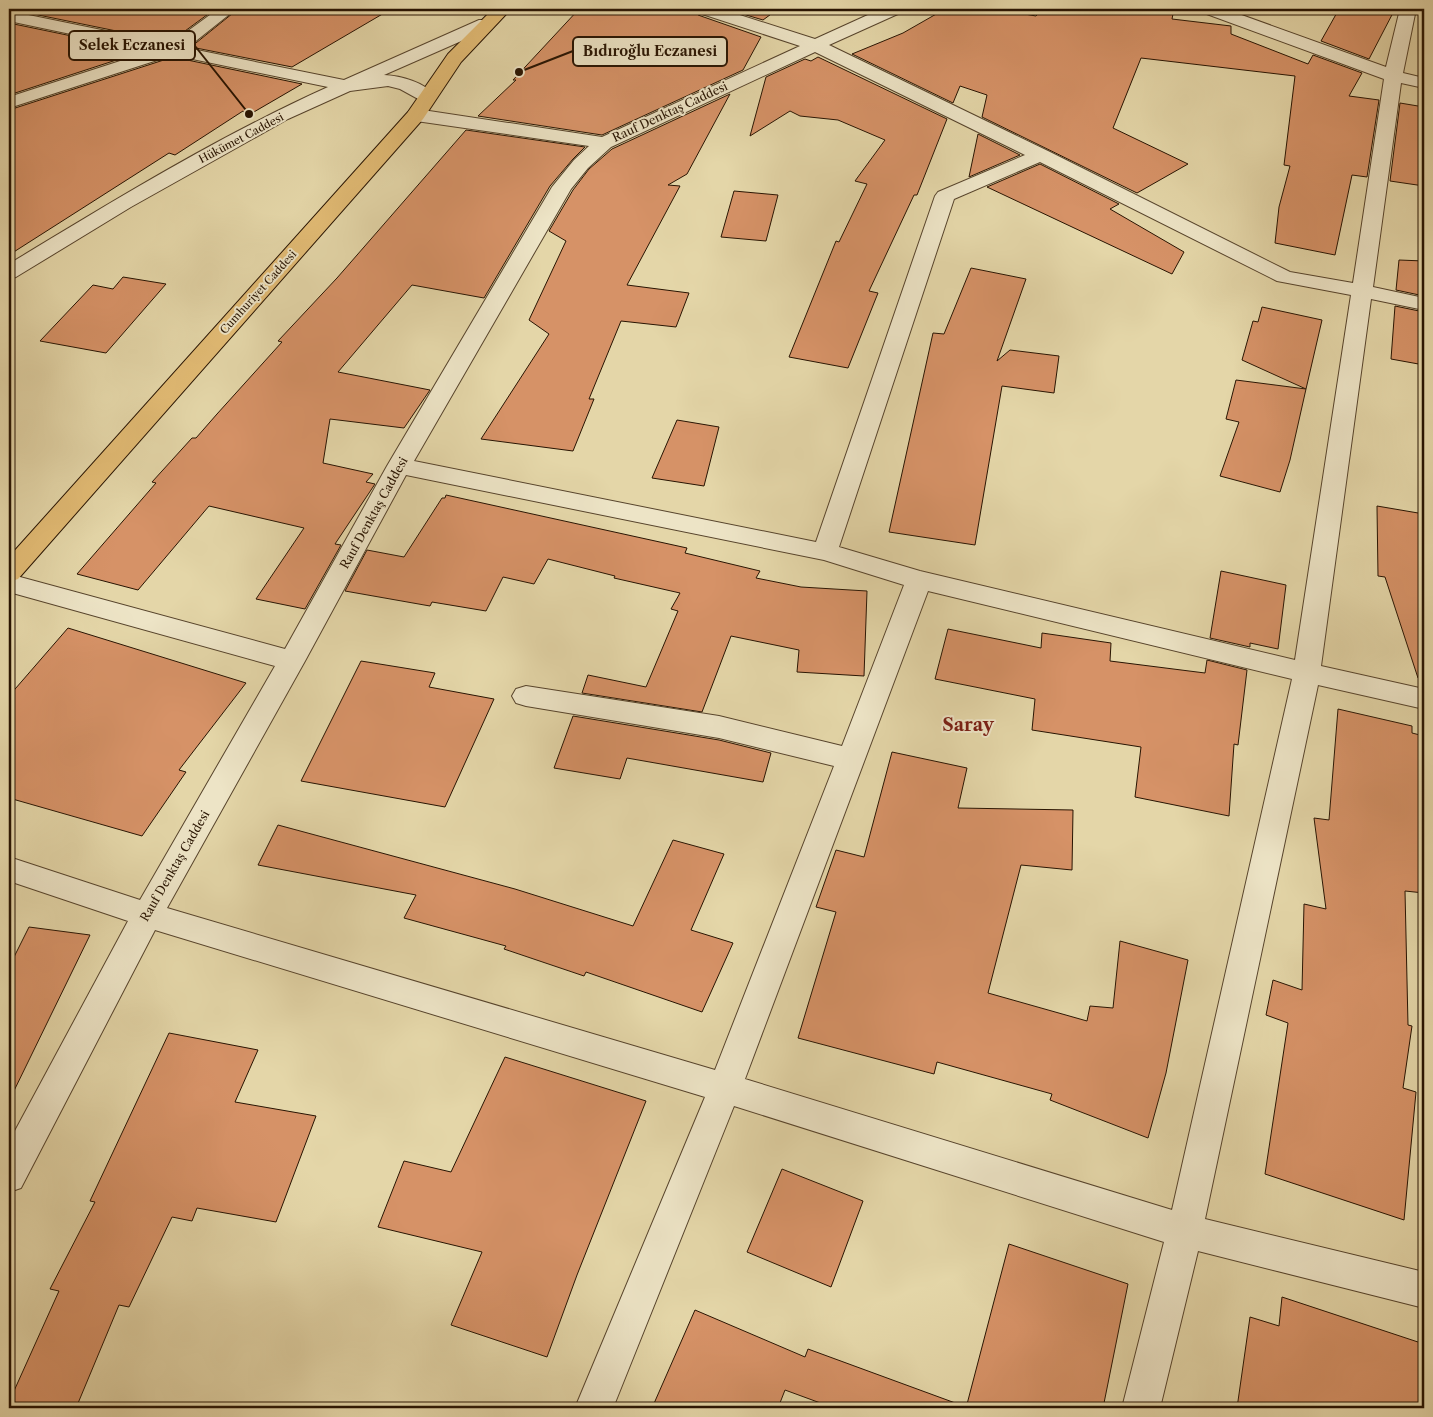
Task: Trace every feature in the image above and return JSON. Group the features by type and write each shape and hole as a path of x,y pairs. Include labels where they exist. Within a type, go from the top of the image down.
{"main road":[{"name":"Cumhuriyet Caddesi","path":"9,572 416,115 426,96 461,49 485,24 503,9"}],"street":[{"path":"9,103 174,49 228,9"},
{"path":"704,9 815,46 1041,155 1284,278 1424,304"},
{"name":"Rauf Denktaş Caddesi","path":"9,1176 147,916 292,661 399,466 562,187 581,164 604,143 894,9"},
{"path":"1210,9 1393,76 1424,84"},
{"path":"1141,1408 1185,1231 1306,673 1393,76 1408,9"},
{"path":"9,16 347,86 371,81 389,80 403,82 426,96"},
{"name":"Hükümet Caddesi","path":"13,266 281,115 485,24"},
{"path":"416,115 604,143"},
{"path":"825,552 945,196 1041,155"},
{"path":"399,466 825,552 919,580 1306,673 1424,699"},
{"path":"594,1408 724,1088 919,580"},
{"path":"9,583 292,661"},
{"path":"526,696 719,727 850,759"},
{"path":"9,869 147,916 724,1088 1185,1231 1424,1290"}],"building":[{"path":"9,9 215,9 170,42"},
{"path":"238,9 391,9 292,67 191,47"},
{"path":"579,9 695,9 698,15 761,37 743,70 602,135 478,116 516,80 513,80"},
{"path":"726,9 778,9 763,20"},
{"path":"945,9 996,9 1036,16 1043,9 1174,9 1172,19 1231,26 1231,34 1308,64 1313,55 1362,73 1349,96 1379,100 1367,177 1352,175 1335,255 1275,243 1279,207 1290,166 1284,165 1295,76 1141,58 1113,128 1188,164 1137,193 982,117 987,95 960,86 953,103 852,54 903,33"},
{"path":"1339,9 1395,9 1369,59 1321,41"},
{"path":"9,23 144,51 9,95"},
{"path":"173,57 302,84 247,116 243,111 175,155 169,153 9,255 9,110"},
{"path":"818,57 947,119 917,195 914,195 869,291 878,293 848,368 789,357 836,241 839,242 867,184 855,181 885,140 838,120 800,116 790,111 750,136 766,77 805,59 811,61"},
{"path":"730,94 687,174 668,185 680,186 627,285 689,293 676,327 621,321 589,399 594,399 573,451 481,439 549,334 529,320 566,241 549,231 573,190 589,169 612,149"},
{"path":"1400,103 1424,107 1424,186 1390,181"},
{"path":"466,130 585,147 550,186 484,298 412,285 338,372 430,390 404,428 330,419 323,463 373,474 366,482 375,484 335,544 341,545 305,609 256,599 304,528 209,506 138,590 77,574 156,483 152,482 192,438 196,438 282,342 278,341 337,278"},
{"path":"978,134 1020,155 969,177"},
{"path":"1040,164 1119,204 1110,209 1184,252 1172,274 987,187"},
{"path":"734,191 778,195 766,241 721,237"},
{"path":"1399,260 1424,261 1424,296 1396,290"},
{"path":"971,268 1026,279 997,361 1010,350 1059,356 1054,393 1002,386 975,545 889,532 933,333 944,334"},
{"path":"123,277 166,284 106,353 40,341 93,285 113,289"},
{"path":"1395,306 1424,312 1424,365 1391,359"},
{"path":"1262,307 1322,320 1306,389 1242,360 1253,321 1258,322"},
{"path":"1236,380 1306,389 1290,460 1280,492 1220,476 1239,422 1226,419"},
{"path":"677,420 719,427 704,486 652,478"},
{"path":"446,495 687,548 685,553 760,571 756,578 801,587 867,591 864,676 797,672 799,650 731,636 702,712 582,693 588,675 646,687 678,611 671,609 680,593 614,578 615,576 548,559 534,584 503,577 486,611 432,602 430,606 345,591 367,550 404,557 442,498 445,498"},
{"path":"1377,506 1424,514 1424,677 1418,678 1385,577 1378,576"},
{"path":"1221,571 1286,585 1278,649 1250,643 1250,647 1210,638"},
{"path":"68,628 246,683 179,770 186,772 142,836 9,798 9,696"},
{"path":"948,629 1041,648 1042,633 1111,643 1110,661 1205,673 1207,660 1247,670 1238,745 1234,744 1229,816 1135,797 1141,747 1032,730 1035,699 935,679"},
{"path":"361,661 435,673 429,687 494,699 445,807 301,781"},
{"path":"1338,709 1412,726 1412,733 1424,736 1424,893 1405,891 1408,1025 1412,1026 1403,1088 1416,1092 1404,1220 1265,1174 1288,1023 1266,1015 1273,980 1302,990 1304,904 1326,909 1314,818 1329,820"},
{"path":"573,716 719,740 771,753 763,782 627,758 620,779 554,768"},
{"path":"892,752 967,768 958,808 1073,810 1072,870 1021,865 988,993 1087,1021 1090,1006 1113,1008 1120,941 1188,960 1166,1073 1148,1138 1050,1100 1052,1094 937,1062 934,1074 798,1038 836,912 816,907 836,850 864,857"},
{"path":"278,825 515,889 633,926 673,840 724,854 691,930 733,943 702,1012 586,972 584,976 504,949 506,946 404,918 416,895 258,865"},
{"path":"29,927 90,935 9,1101 9,967"},
{"path":"169,1033 258,1050 235,1102 316,1116 276,1222 197,1208 192,1221 172,1217 129,1307 119,1305 76,1408 44,1408 9,1402 59,1291 50,1289 95,1202 90,1201"},
{"path":"505,1057 646,1101 577,1275 547,1357 451,1325 482,1252 378,1227 404,1161 451,1172"},
{"path":"782,1169 863,1201 831,1287 747,1252"},
{"path":"1009,1244 1128,1284 1103,1408 966,1408"},
{"path":"1282,1297 1424,1344 1424,1408 1237,1408 1250,1317 1279,1326"},
{"path":"695,1310 805,1357 808,1349 958,1404 957,1408 834,1408 785,1390 778,1408 652,1408"}],"place":[{"name":"Bıdıroğlu Eczanesi","path":"519,72"},
{"name":"Selek Eczanesi","path":"249,114"}],"district":[{"name":"Saray","path":"968,725"}]}
